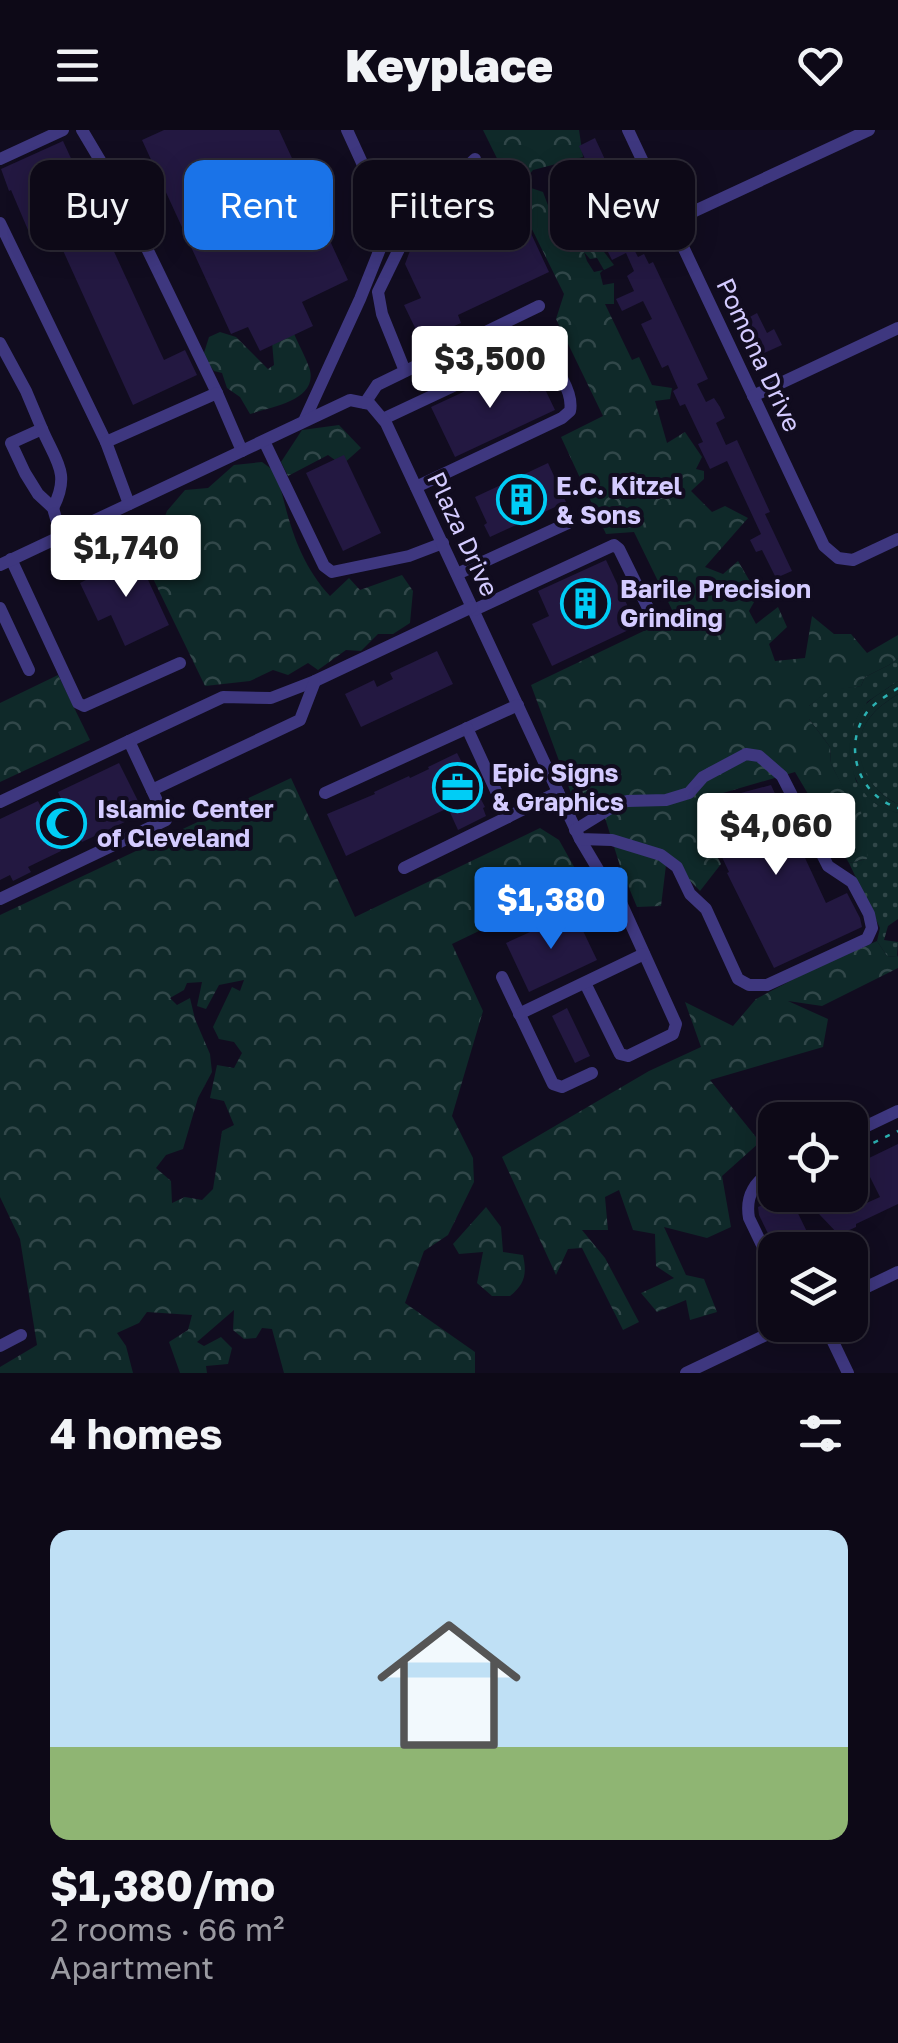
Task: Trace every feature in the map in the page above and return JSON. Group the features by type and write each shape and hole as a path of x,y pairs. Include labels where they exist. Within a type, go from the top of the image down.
{"street":[{"path":"0,159 64,130"},
{"path":"82,130 123,200 242,451"},
{"path":"304,421 390,224 347,130"},
{"name":"Pomona Drive","path":"628,130 642,160"},
{"path":"695,211 869,130"},
{"path":"405,371 382,314 378,292 401,244 428,204 475,159"},
{"path":"0,223 106,442 130,504"},
{"name":"Pomona Drive","path":"684,250 824,546 838,558 853,560 898,540"},
{"path":"180,662 84,706 78,703 6,562 350,400 365,403 377,385 539,306"},
{"path":"753,396 898,328"},
{"path":"0,343 62,472 62,491 53,508"},
{"path":"383,419 526,352 542,351 552,362 572,402 570,411 562,418 416,487"},
{"path":"106,442 217,393"},
{"name":"Plaza Drive","path":"365,403 383,419 578,834 618,896 676,1024 673,1034 628,1056 620,1054 584,983"},
{"path":"42,429 11,443 38,494 53,508 61,536"},
{"path":"264,441 324,566 332,572 410,556 442,542"},
{"path":"457,574 568,524"},
{"path":"0,802 223,697 270,698 315,681 614,546 648,608"},
{"path":"0,608 29,670"},
{"path":"152,790 300,720 315,681"},
{"path":"326,793 518,704"},
{"path":"466,728 508,817"},
{"path":"0,899 166,820 129,742"},
{"path":"746,754 759,756 782,776 828,866 852,882 872,928 867,939 767,984 749,985 738,979 706,908 690,894 677,867 661,855 578,834 614,806 627,801 666,800 689,792 703,777 746,754"},
{"path":"404,868 558,792"},
{"path":"519,1014 644,954"},
{"path":"502,978 554,1084 562,1088 592,1072"},
{"path":"868,1125 898,1111"},
{"path":"758,1183 751,1191 747,1209 758,1238"},
{"path":"868,1286 898,1272"},
{"path":"0,1346 22,1335"},
{"path":"686,1373 758,1339"},
{"path":"834,1342 848,1373"}],"path":[{"path":"898,688 872,706 866,715 856,738 855,757 866,786 878,800 898,808"},
{"path":"868,1145 898,1131"},
{"path":"889,1135 892,1142"}],"green space":[{"path":"483,130 579,130 583,157 550,160 550,166 530,174 530,160 498,160"},
{"path":"531,188 543,192 550,208 550,250 603,250 614,265 604,270 597,258 590,259 584,252 594,272 603,270 603,285 614,283 614,304 605,304 632,360 639,357 652,385 672,388 670,399 655,401 667,443 685,432 702,457 696,469 704,471 704,479 691,491 712,512 725,506 748,518 705,567 723,574 738,561 758,595 749,611 756,624 778,607 787,627 769,644 775,661 805,658 812,616 834,634 851,634 867,653 898,635 898,658 865,677 861,686 828,691 809,706 809,719 830,747 831,764 843,787 858,800 861,821 856,834 869,841 867,859 849,863 795,772 723,793 697,816 721,864 700,891 667,857 661,906 637,907 605,818 575,804 531,685 675,616 634,532 606,534 561,437 603,416 556,319 564,294 530,225"},
{"path":"293,331 310,370 307,389 290,401 250,414 240,397 227,388 222,373 214,371 203,356 209,337 220,332 236,337 268,369 274,365 272,342"},
{"path":"339,425 361,448 342,465 328,455 288,476 281,462 302,430"},
{"path":"262,462 277,473 302,553 330,596 349,578 360,590 402,575 413,591 410,623 393,634 378,634 361,651 346,650 318,670 308,663 288,675 273,670 250,681 205,686 145,562 132,557 119,539 131,524 162,524 167,511 185,490 208,488 234,465"},
{"path":"898,658 898,681 867,702 850,756 856,781 876,804 898,813 898,919 888,926 884,940 898,942 897,957 887,956 877,941 880,928 849,863 867,859 831,764 830,747 809,719 809,706 828,690 861,686 865,677"},
{"path":"58,675 90,740 0,782 0,703"},
{"path":"898,681 898,694 878,709 864,727 860,753 868,777 898,804 898,813 866,795 854,773 850,747 861,710"},
{"path":"898,694 898,804 867,777 859,740 872,715"},
{"path":"291,778 355,917 540,828 559,840 582,881 452,944 483,1011 452,1116 473,1158 474,1182 448,1235 424,1251 405,1303 475,1352 475,1373 284,1373 272,1329 262,1328 256,1338 244,1339 233,1330 234,1310 197,1342 204,1346 221,1337 232,1348 228,1364 206,1366 207,1373 180,1373 169,1342 188,1330 192,1315 147,1312 139,1323 117,1333 126,1346 133,1373 0,1373 0,1367 37,1345 20,1239 0,1197 0,915","holes":["244,980 240,991 232,987 213,1027 219,1039 234,1042 242,1053 234,1068 217,1065 210,1098 224,1101 234,1125 222,1131 213,1189 202,1200 185,1197 172,1203 171,1181 156,1168 166,1155 183,1149 198,1098 212,1072 210,1054 190,998 177,1005 170,998 184,990 187,983 202,982 197,1006 206,1009 219,985"]},
{"path":"877,941 887,956 898,955 898,968 822,1006 788,1001 828,1019 823,1047 710,1080 758,1144 722,1176 731,1227 707,1238 664,1227 686,1275 704,1279 717,1312 690,1320 686,1300 657,1312 641,1293 674,1278 656,1266 655,1234 633,1230 619,1190 605,1197 608,1230 582,1230 605,1258 639,1322 623,1330 582,1248 568,1249 556,1275 502,1157 649,1071 701,1047 685,1002 733,1026 756,999"},
{"path":"486,1207 501,1227 503,1252 523,1255 524,1278 510,1296 492,1296 477,1283 483,1252 459,1254 453,1244"}],"building":[{"path":"164,130 279,130 293,160 184,160 184,232 164,188 164,160 151,160 142,140"},
{"path":"595,138 605,160 585,160 579,146"},
{"path":"63,141 72,160 30,160 30,231 1,169"},
{"path":"530,231 549,272 458,315 461,323 430,337 419,336 404,305 421,298 405,264 410,250 530,250"},
{"path":"333,247 348,280 302,302 313,326 260,351 248,327 231,334 192,250"},
{"path":"63,250 113,250 164,360 185,350 197,375 133,405"},
{"path":"607,250 634,250 638,257 644,254 649,264 653,262 708,379 697,384 706,402 714,398 720,407 725,418 716,423 726,445 737,440 792,571 776,578 762,550 756,552 750,540 761,534 727,461 710,469 698,444 703,442 685,404 680,406 673,391 678,388 668,365 662,368 641,324 652,319 643,301 622,311 616,299 634,291 627,276 634,271 626,253 612,260"},
{"path":"757,313 767,333 774,329 782,345 760,355 746,319"},
{"path":"517,367 529,392 543,385 555,410 455,457 431,407"},
{"path":"344,455 381,533 343,551 306,473"},
{"name":"E.C. Kitzel & Sons","path":"548,463 566,502 490,537 475,497"},
{"path":"136,554 169,625 125,646 111,615 98,621 80,583"},
{"name":"Barile Precision Grinding","path":"606,560 637,626 552,666 532,624 549,616 538,591"},
{"path":"437,651 453,684 361,727 345,694 374,680 377,687 393,679 390,673"},
{"path":"457,753 486,816 458,830 448,808 346,856 327,814"},
{"name":"Islamic Center of Cleveland","path":"119,763 144,813 82,842 74,826 53,836 61,851 28,867 31,872 13,881 10,875 0,880 0,819 38,801 46,817 65,807 58,792"},
{"path":"771,785 826,903 847,893 862,927 774,968 703,817 730,805 726,797"},
{"path":"574,912 597,960 529,992 506,943"},
{"path":"567,1008 590,1056 575,1063 552,1016"},
{"path":"898,1144 898,1204 845,1232 836,1232 817,1212 868,1212 868,1202 880,1197 868,1178 869,1158"},
{"path":"759,1212 797,1212 807,1232 767,1232"}],"place":[{"name":"E.C. Kitzel & Sons","path":"521,500"},
{"name":"Barile Precision Grinding","path":"585,603"},
{"name":"Epic Signs & Graphics","path":"457,787"},
{"name":"Islamic Center of Cleveland","path":"62,823"}]}
